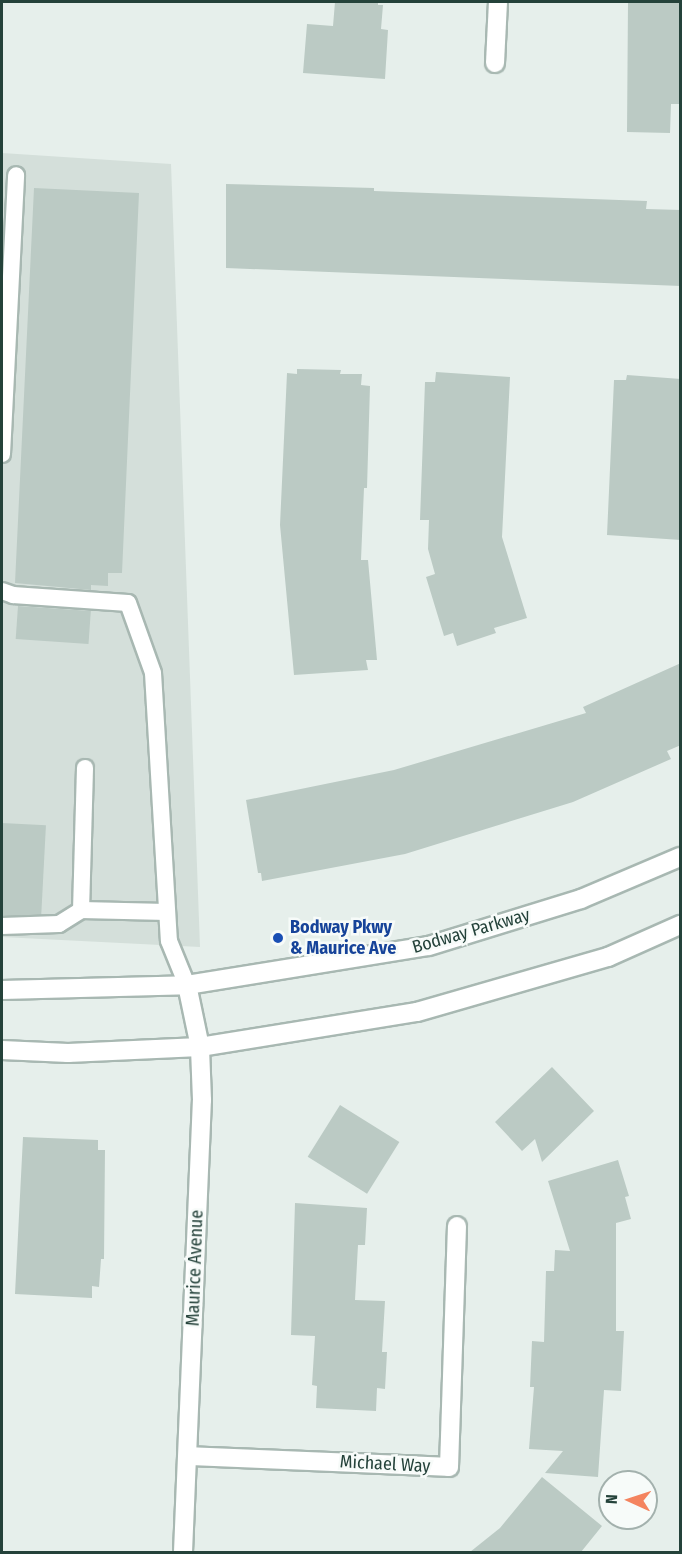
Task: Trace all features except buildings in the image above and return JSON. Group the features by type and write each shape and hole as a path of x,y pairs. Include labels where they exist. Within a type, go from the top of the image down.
{"street":[{"path":"495,63 498,2"},
{"name":"Bodway Parkway","path":"2,990 187,986 429,946 581,899 681,857"},
{"path":"2,1050 68,1053 200,1047 417,1012 608,957 681,925"},
{"name":"Maurice Avenue","path":"183,1552 202,1100 200,1047 187,986"},
{"name":"Michael Way","path":"188,1456 449,1467 457,1226"}],"lane":[{"path":"2,454 16,175"},
{"path":"2,591 13,595 128,603 153,673 169,941 187,986"},
{"path":"81,909 85,768"},
{"path":"2,926 59,924 81,909 167,912"}],"shaded area":[{"path":"2,153 171,164 200,947 2,937"}],"place":[{"name":"Bodway Pkwy & Maurice Ave","path":"278,938"}]}
